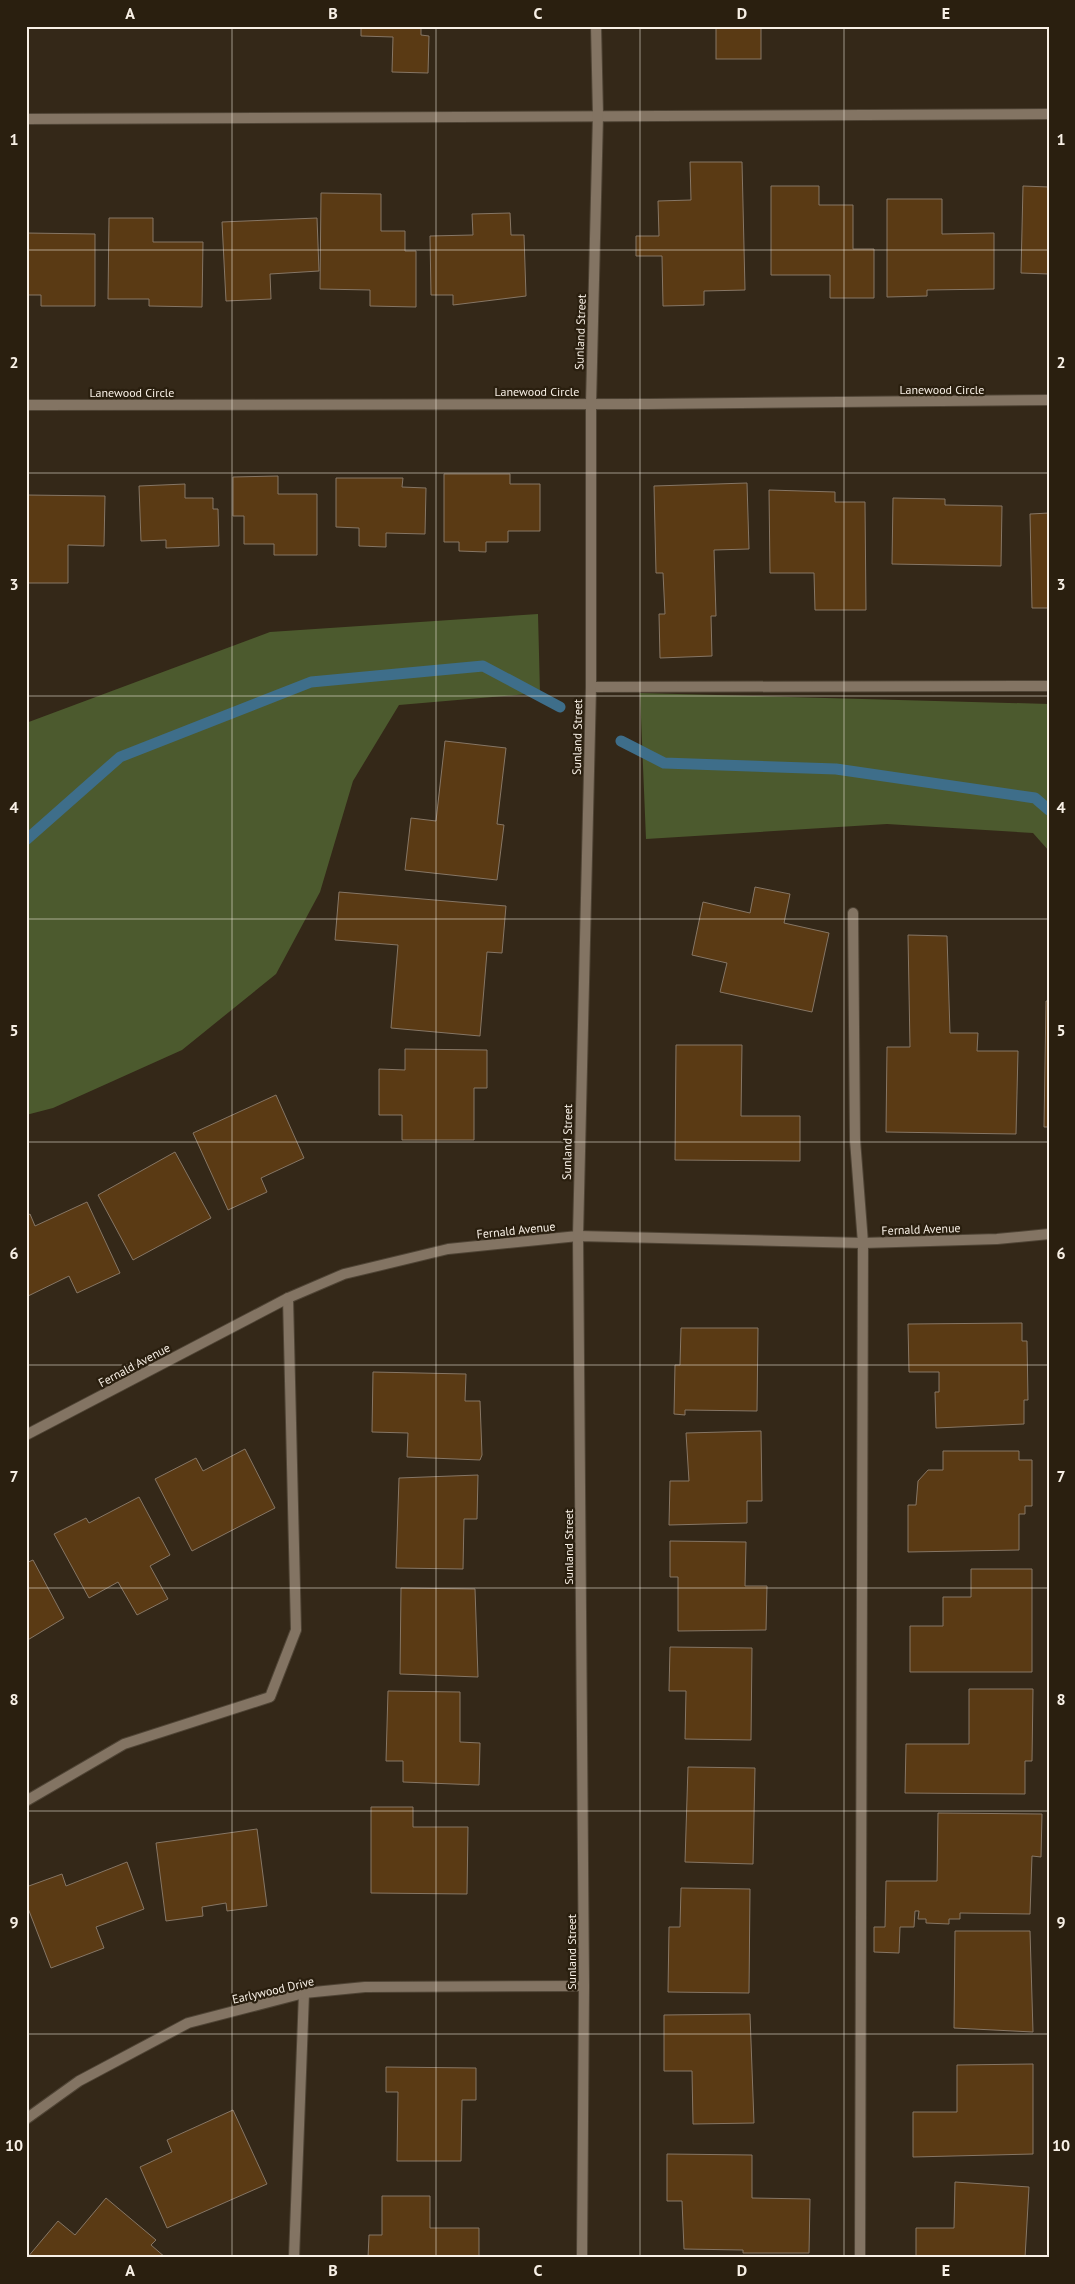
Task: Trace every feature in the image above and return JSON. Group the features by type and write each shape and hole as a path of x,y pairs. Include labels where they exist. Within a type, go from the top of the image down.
{"street":[{"name":"Sunland Street","path":"582,2258 584,1986 578,1236 591,687 591,404 598,115 596,26"},
{"path":"26,119 1049,114"},
{"name":"Lanewood Circle","path":"26,404 591,404 1049,400"},
{"path":"591,687 1049,686"},
{"path":"853,913 855,1140 863,1243 860,2258"},
{"name":"Fernald Avenue","path":"26,1435 288,1298 344,1274 448,1249 578,1236 863,1243 997,1239 1049,1234"},
{"path":"26,1801 124,1744 270,1697 296,1630 288,1298"},
{"name":"Earlywood Drive","path":"26,2119 78,2081 188,2023 304,1994 365,1987 584,1986"},
{"path":"294,2258 304,1994"}],"green space":[{"path":"538,614 540,693 399,705 353,781 320,892 276,974 182,1050 53,1108 26,1115 26,723 270,632"},
{"path":"640,693 1049,704 1049,851 1033,833 887,824 646,839"}],"building":[{"path":"361,26 421,26 421,35 429,36 428,73 392,72 393,37 361,36"},
{"path":"716,26 761,26 761,59 716,59"},
{"path":"690,162 742,162 745,290 704,291 704,305 663,306 662,256 636,256 636,236 659,236 658,201 691,200"},
{"path":"771,186 819,186 819,205 853,205 853,249 874,249 874,298 830,298 830,275 771,275"},
{"path":"1023,186 1049,187 1049,274 1021,273"},
{"path":"321,193 381,194 381,231 405,231 405,251 416,251 416,307 370,306 370,290 320,289"},
{"path":"887,199 942,199 942,234 994,233 994,289 927,290 927,296 887,297"},
{"path":"510,213 511,235 524,235 526,296 453,305 453,295 431,295 430,236 473,235 472,214"},
{"path":"109,218 153,218 153,242 203,242 202,307 149,306 149,299 108,299"},
{"path":"317,218 319,271 270,274 271,299 226,301 222,222"},
{"path":"26,233 95,234 95,306 41,306 41,295 26,295"},
{"path":"444,474 510,474 510,484 540,484 540,531 508,531 508,542 486,542 486,552 459,551 459,542 444,542"},
{"path":"278,476 278,494 317,494 317,555 274,555 274,544 244,544 244,516 233,516 233,477"},
{"path":"336,478 403,478 402,487 426,488 425,534 386,533 386,547 359,546 359,528 336,527"},
{"path":"747,483 749,549 714,550 716,616 711,616 712,656 660,658 659,614 665,614 663,573 656,573 654,486"},
{"path":"185,484 185,498 213,498 213,509 218,509 219,546 166,548 166,540 141,541 139,486"},
{"path":"769,490 835,492 835,502 865,502 866,610 815,610 814,573 770,573"},
{"path":"26,495 105,496 104,546 68,545 68,583 26,583"},
{"path":"893,498 945,499 945,505 1002,506 1001,566 892,564"},
{"path":"1049,513 1049,608 1032,608 1030,514"},
{"path":"445,741 506,748 497,824 504,825 497,880 405,870 411,818 436,821"},
{"path":"755,887 790,894 784,923 829,933 812,1012 720,992 727,963 692,955 703,902 750,913"},
{"path":"339,892 506,906 502,953 487,952 480,1036 391,1028 398,945 335,940"},
{"path":"908,935 947,936 950,1033 978,1033 977,1051 1018,1051 1016,1134 886,1132 887,1047 910,1047"},
{"path":"1046,1001 1049,1001 1049,1127 1044,1127"},
{"path":"676,1045 742,1045 741,1116 800,1116 800,1161 675,1160"},
{"path":"405,1049 487,1050 487,1088 474,1088 474,1140 402,1140 402,1115 379,1115 379,1069 405,1070"},
{"path":"276,1095 304,1158 261,1178 267,1192 228,1210 193,1133"},
{"path":"175,1152 211,1218 133,1260 98,1195"},
{"path":"87,1202 120,1273 77,1293 69,1276 26,1297 26,1216 30,1214 35,1226"},
{"path":"1022,1323 1022,1341 1027,1341 1028,1400 1024,1400 1024,1424 936,1428 935,1392 939,1392 939,1372 909,1372 908,1324"},
{"path":"681,1328 758,1328 757,1411 685,1410 685,1415 674,1414 675,1365 680,1365"},
{"path":"373,1372 466,1374 465,1401 480,1401 482,1455 480,1460 407,1457 408,1433 372,1432"},
{"path":"761,1431 762,1501 747,1501 747,1523 669,1525 670,1481 689,1481 686,1433"},
{"path":"245,1449 275,1508 192,1551 155,1479 196,1458 203,1471"},
{"path":"943,1451 1019,1451 1019,1460 1032,1460 1032,1506 1025,1506 1025,1514 1019,1514 1019,1550 908,1552 908,1505 916,1505 918,1481 928,1470 943,1470"},
{"path":"478,1475 477,1519 464,1519 463,1569 396,1568 399,1478"},
{"path":"139,1497 170,1555 150,1566 168,1599 137,1615 118,1582 89,1598 54,1534 86,1518 89,1523"},
{"path":"670,1541 746,1542 745,1586 767,1586 766,1630 678,1631 678,1577 670,1577"},
{"path":"33,1560 64,1618 26,1641 26,1563"},
{"path":"971,1569 1032,1569 1032,1672 910,1672 910,1626 943,1626 943,1597 971,1597"},
{"path":"401,1588 475,1589 478,1677 400,1674"},
{"path":"670,1647 752,1648 751,1740 685,1739 686,1691 669,1691"},
{"path":"969,1689 1033,1689 1032,1761 1025,1761 1025,1794 905,1793 906,1744 969,1744"},
{"path":"388,1691 460,1692 460,1742 480,1743 479,1785 403,1782 403,1761 386,1761"},
{"path":"688,1767 755,1768 753,1864 685,1862"},
{"path":"371,1807 413,1807 413,1827 468,1827 467,1894 371,1893"},
{"path":"938,1813 1042,1814 1041,1857 1032,1856 1030,1914 960,1913 960,1919 949,1919 949,1924 926,1923 926,1919 918,1919 919,1911 915,1911 914,1927 900,1927 899,1953 874,1952 874,1927 885,1927 886,1881 937,1881"},
{"path":"257,1829 267,1906 227,1911 226,1903 202,1907 203,1916 166,1921 156,1843"},
{"path":"127,1862 144,1909 96,1927 104,1948 51,1968 26,1903 26,1887 62,1874 66,1886"},
{"path":"681,1888 750,1889 749,1993 668,1992 669,1927 680,1927"},
{"path":"955,1931 1030,1931 1033,2032 954,2028"},
{"path":"750,2014 754,2123 693,2124 692,2071 664,2071 664,2015"},
{"path":"1033,2064 1033,2154 913,2157 913,2112 957,2112 957,2065"},
{"path":"386,2067 476,2068 476,2100 462,2100 461,2161 397,2161 398,2092 386,2092"},
{"path":"233,2110 267,2184 167,2228 140,2167 172,2152 167,2140"},
{"path":"667,2154 752,2155 752,2198 810,2199 809,2253 743,2253 743,2250 684,2249 682,2201 667,2201"},
{"path":"955,2182 1029,2187 1025,2258 916,2258 916,2228 954,2228"},
{"path":"382,2196 430,2196 430,2228 479,2228 479,2258 368,2258 369,2235 382,2235"},
{"path":"106,2198 156,2240 151,2245 166,2258 27,2258 58,2221 75,2235"}],"waterway":[{"path":"26,840 120,757 311,682 483,666 560,707"},
{"path":"621,741 664,763 836,769 1035,798 1049,810"}]}
